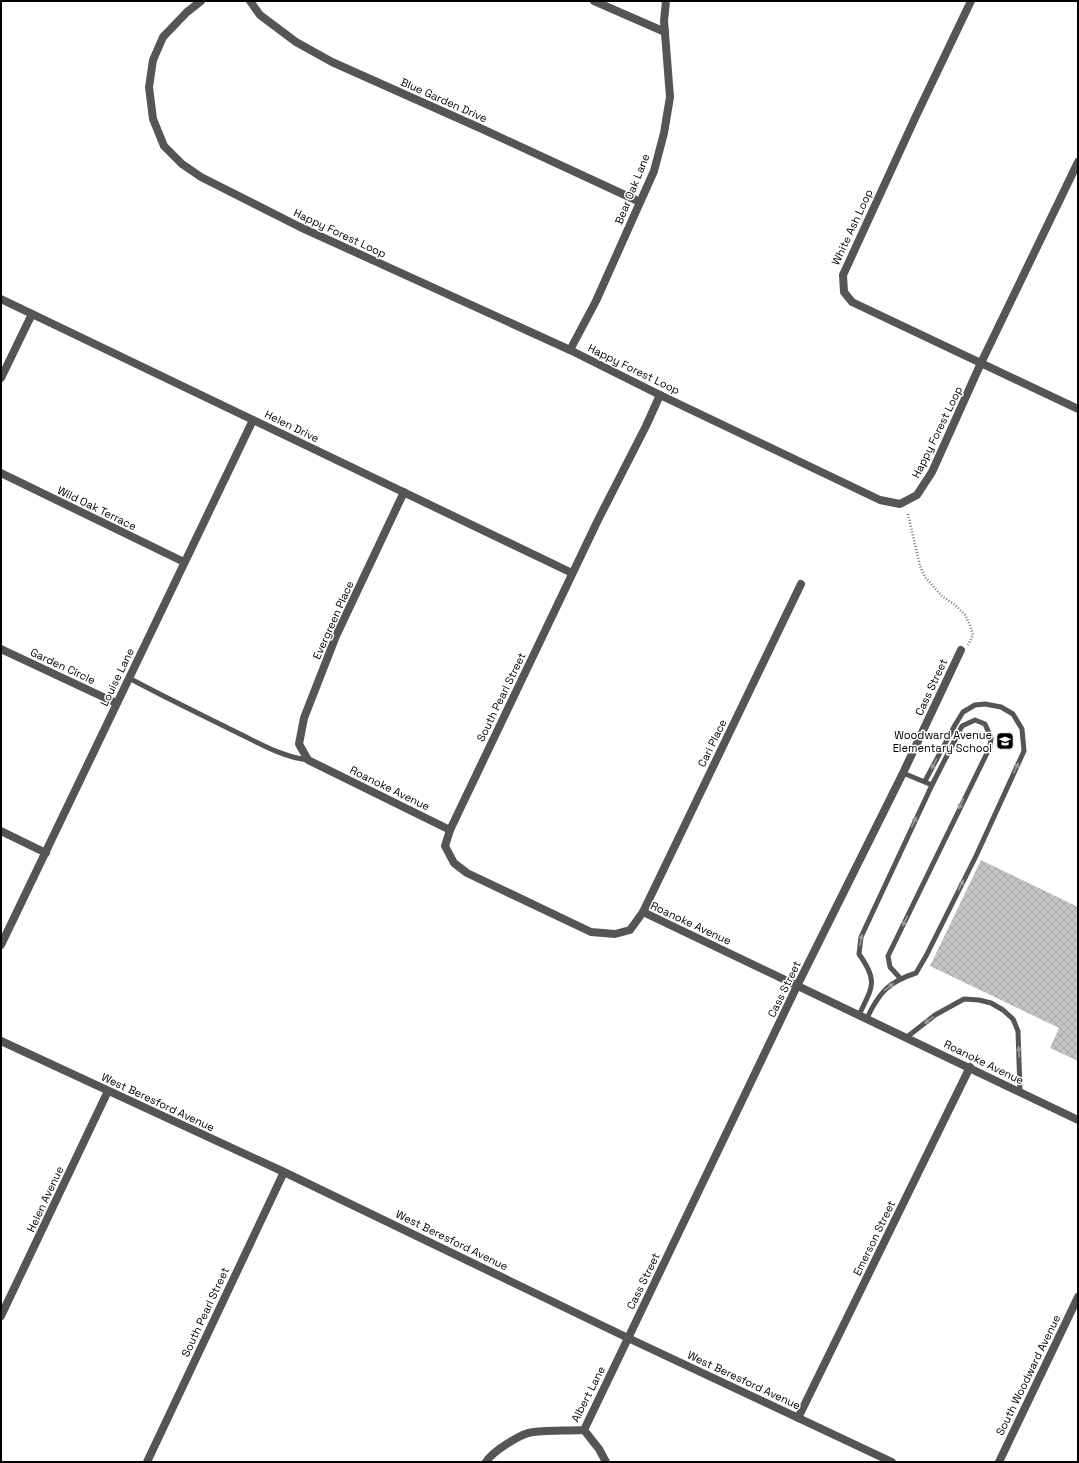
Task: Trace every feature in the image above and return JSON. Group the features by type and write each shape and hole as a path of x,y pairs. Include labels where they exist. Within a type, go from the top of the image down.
{"street":[{"name":"Happy Forest Loop","path":"201,1 187,12 163,37 153,60 149,87 153,119 164,146 182,164 201,177 300,227 570,350 660,395 880,500 900,504 917,495 932,472 981,363 1078,162"},
{"name":"Blue Garden Drive","path":"250,1 260,15 296,42 332,62 640,202"},
{"path":"594,1 665,32"},
{"name":"Bear Oak Lane","path":"570,350 596,302 654,171 664,133 670,97 665,32 666,1"},
{"name":"White Ash Loop","path":"971,1 843,274 844,292 852,302 1078,409"},
{"name":"Helen Drive","path":"1,299 572,573"},
{"path":"1,378 32,314"},
{"name":"South Pearl Street","path":"450,830 572,573 660,395"},
{"name":"Louise Lane","path":"1,945 253,420"},
{"name":"Wild Oak Terrace","path":"1,473 184,562"},
{"name":"Evergreen Place","path":"308,760 299,744 304,718 336,636 404,492"},
{"name":"Cari Place","path":"643,912 801,584"},
{"name":"Garden Circle","path":"1,649 116,703"},
{"name":"Cass Street","path":"628,1338 961,650"},
{"name":"Roanoke Avenue","path":"308,760 450,830 445,846 454,863 467,873 591,932 615,934 630,930 643,912 970,1067 1078,1120"},
{"path":"1,831 46,852"},
{"name":"West Beresford Avenue","path":"1,1041 284,1172 628,1338 892,1462"},
{"name":"Emerson Street","path":"798,1418 970,1067"},
{"name":"Helen Avenue","path":"1,1316 108,1091"},
{"name":"South Pearl Street","path":"147,1462 284,1172"},
{"name":"South Woodward Avenue","path":"998,1462 1078,1297"},
{"name":"Albert Lane","path":"486,1462 500,1448 531,1432 584,1430 628,1338"},
{"path":"584,1430 606,1462"}],"lane":[{"path":"129,678 169,700 273,750 291,758 308,760"},
{"path":"863,1017 881,993 900,978 916,974 976,856 1024,751 1022,729 1013,714 1002,707 985,704 975,705 963,712 925,781"},
{"path":"863,1017 872,979 866,964 859,954 861,938 932,785 962,726 975,720 985,724 991,738 990,747 888,956 890,967 900,978"},
{"path":"903,772 932,785"},
{"path":"907,1037 935,1015 964,1000 979,1000 991,1003 1003,1010 1013,1019 1018,1031 1020,1092"}],"path":[{"path":"908,514 920,566 925,577 942,596 955,604 965,615 970,625 973,636 969,644 961,650"}],"building":[{"path":"981,860 1078,907 1078,1061 1050,1048 1059,1028 930,966"}],"place":[{"name":"Woodward Avenue Elementary School","path":"1005,741"}]}
